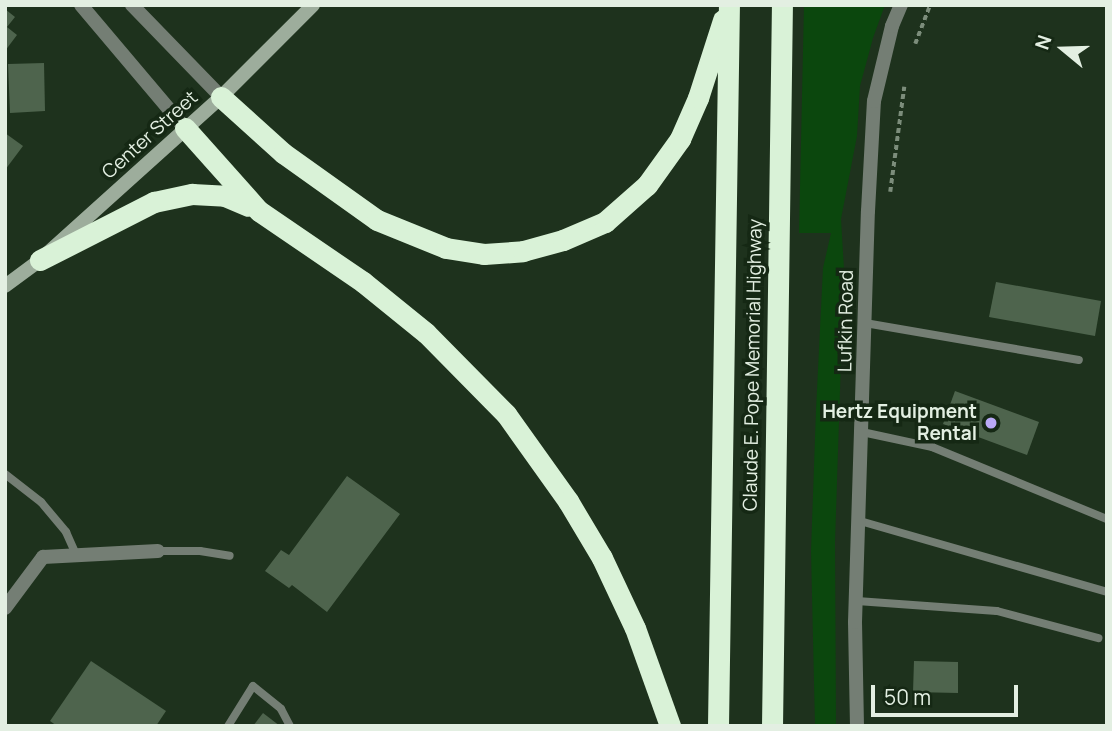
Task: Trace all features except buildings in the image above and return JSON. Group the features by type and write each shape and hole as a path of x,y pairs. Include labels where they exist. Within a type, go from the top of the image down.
{"highway":[{"path":"221,97 284,153 377,220 446,248 484,254 523,251 563,240 605,222 647,185 680,139 698,98 728,5"},
{"name":"Claude E. Pope Memorial Highway","path":"718,726 728,5"},
{"name":"Claude E. Pope Memorial Highway","path":"772,726 782,5"},
{"path":"185,128 259,211"},
{"path":"40,260 154,202 192,194 225,195 259,211 363,282 425,333 506,414 568,502 602,558 635,628 670,726"}],"main road":[{"name":"Center Street","path":"5,286 40,260 221,97 313,5"}],"street":[{"path":"80,5 185,128"},
{"path":"132,5 221,97"},
{"name":"Lufkin Road","path":"857,726 856,601 874,101 892,26 901,5"},
{"path":"5,608 43,557 158,551"}],"lane":[{"path":"865,323 1079,360"},
{"path":"862,432 932,447 1107,519"},
{"path":"5,474 41,502 66,532 76,554"},
{"path":"860,521 1107,592"},
{"path":"158,551 200,551 230,556"},
{"path":"856,601 997,611 1098,638"},
{"path":"228,726 253,686 281,709 290,726"}],"path":[{"path":"915,44 930,5"},
{"path":"890,192 904,87"}],"green space":[{"path":"804,5 885,5 860,86 857,136 841,219 844,269 835,542 836,726 815,726 811,551 823,268 831,233 799,233"}],"place":[{"name":"Hertz Equipment Rental","path":"991,423"}]}
